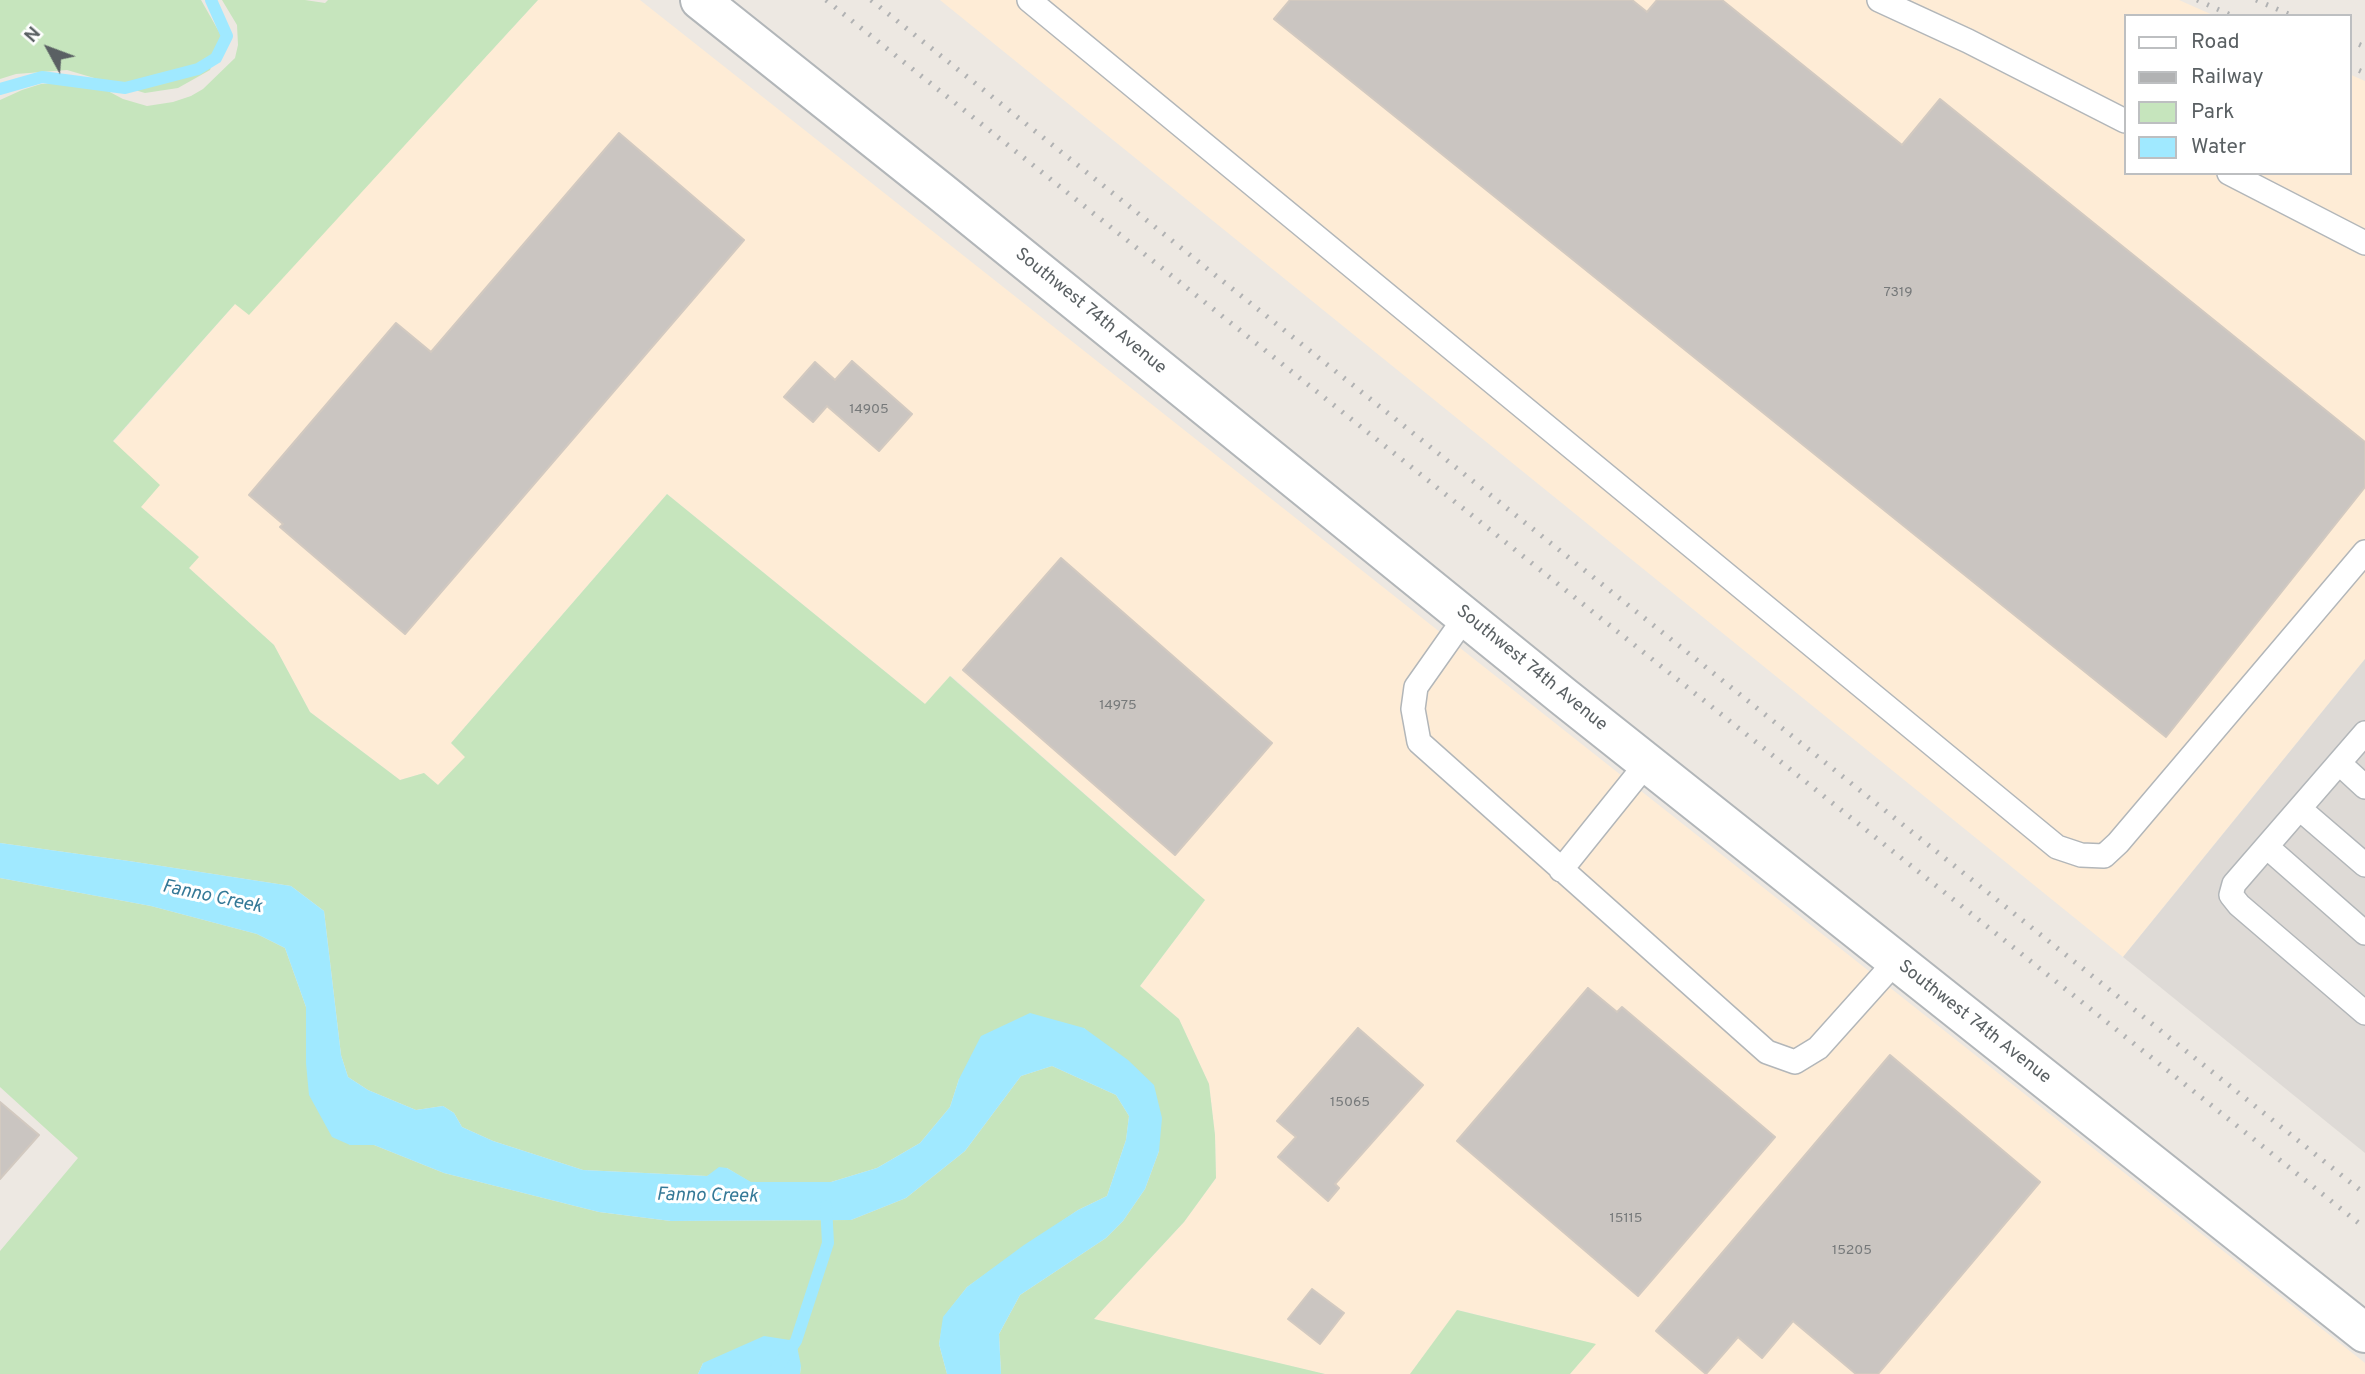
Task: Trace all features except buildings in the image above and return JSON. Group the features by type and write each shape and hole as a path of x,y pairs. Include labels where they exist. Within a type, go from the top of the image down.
{"street":[{"name":"Southwest 74th Avenue","path":"700,0 1647,763 2365,1333"}],"lane":[{"path":"1029,0 2057,847 2081,855 2104,856 2118,843 2365,552"},
{"path":"1879,0 1968,41 2124,120"},
{"path":"2232,175 2365,243"},
{"path":"1466,616 1416,688 1413,709 1419,742 1767,1052 1794,1062 1818,1048 1896,961"},
{"path":"2365,733 2234,884 2231,895 2239,905 2365,1013"},
{"path":"1561,870 1647,763"},
{"path":"2339,764 2365,787"},
{"path":"2300,808 2365,865"},
{"path":"2267,847 2365,933"}],"shaded area":[{"path":"538,0 640,0 2365,1363 2365,1374 1570,1374 1595,1344 1458,1310 1410,1374 1325,1374 1094,1319 1184,1222 1216,1178 1215,1135 1209,1084 1179,1019 1140,986 1205,900 951,676 925,704 667,494 451,743 466,757 438,785 424,773 400,780 310,712 274,645 189,568 198,556 141,507 113,442 236,303 249,314"},
{"path":"940,0 2179,0 2210,14 2124,14 2124,175 2351,175 2351,75 2365,81 2365,659 2123,957"},
{"path":"2365,659 2365,1153 2123,957"}],"green space":[{"path":"0,0 201,0 222,37 210,70 178,88 145,93 67,70 16,74 0,79"},
{"path":"222,0 305,0 325,3 328,0 538,0 249,315 235,304 113,441 160,485 141,507 199,557 189,568 274,645 310,712 400,780 424,773 438,785 465,757 451,743 667,494 925,704 950,676 1205,900 1140,986 1179,1019 1209,1084 1215,1135 1216,1178 1184,1222 1094,1319 1325,1374 1001,1374 999,1334 1020,1295 1106,1238 1123,1221 1145,1189 1159,1151 1084,1028 959,1079 950,1107 920,1143 877,1168 831,1182 750,1182 727,1168 707,1176 583,1170 493,1141 462,1127 454,1113 443,1106 416,1110 368,1090 348,1077 341,1055 324,911 291,886 0,843 0,100 41,84 60,83 106,90 123,99 147,106 191,96 203,89 235,58 238,45 237,25"},
{"path":"0,878 151,906 257,934 285,948 306,1007 307,1033 350,1145 374,1145 444,1173 599,1212 671,1221 851,1220 906,1198 965,1151 1021,1076 1052,1066 1116,1095 1129,1116 1126,1140 1107,1196 1078,1210 967,1287 944,1317 939,1344 947,1374 800,1374 801,1366 703,1363 698,1374 0,1374 0,1251 78,1158 0,1087"},
{"path":"1457,1310 1596,1344 1570,1374 1410,1374"}],"water":[{"name":"Fanno Creek","path":"0,843 291,886 324,911 341,1055 348,1077 368,1090 416,1110 443,1106 454,1113 462,1127 493,1141 583,1170 707,1176 719,1167 727,1168 751,1182 831,1182 877,1168 920,1143 950,1107 959,1079 981,1036 1030,1013 1084,1028 1128,1060 1154,1085 1162,1118 1159,1151 1145,1189 1123,1221 1106,1238 1020,1295 999,1334 1001,1374 947,1374 939,1344 943,1317 967,1287 1024,1245 1078,1210 1107,1196 1126,1140 1129,1116 1116,1095 1052,1066 1021,1076 965,1151 906,1198 851,1220 671,1221 599,1212 444,1173 374,1145 350,1145 332,1137 309,1095 306,1007 285,948 257,934 151,906 0,878"},
{"path":"764,1336 796,1341 800,1374 698,1374 703,1363"}],"waterway":[{"path":"0,89 42,77 125,88 198,69 216,58 227,36 211,0"},
{"path":"772,1374 796,1341 828,1243 826,1206"}],"railway":[{"path":"826,0 2365,1228"},
{"path":"871,0 2365,1194"},
{"path":"2197,0 2228,14"},
{"path":"2256,0 2288,14"},
{"path":"2351,41 2365,47"},
{"path":"2351,67 2365,73"}]}
